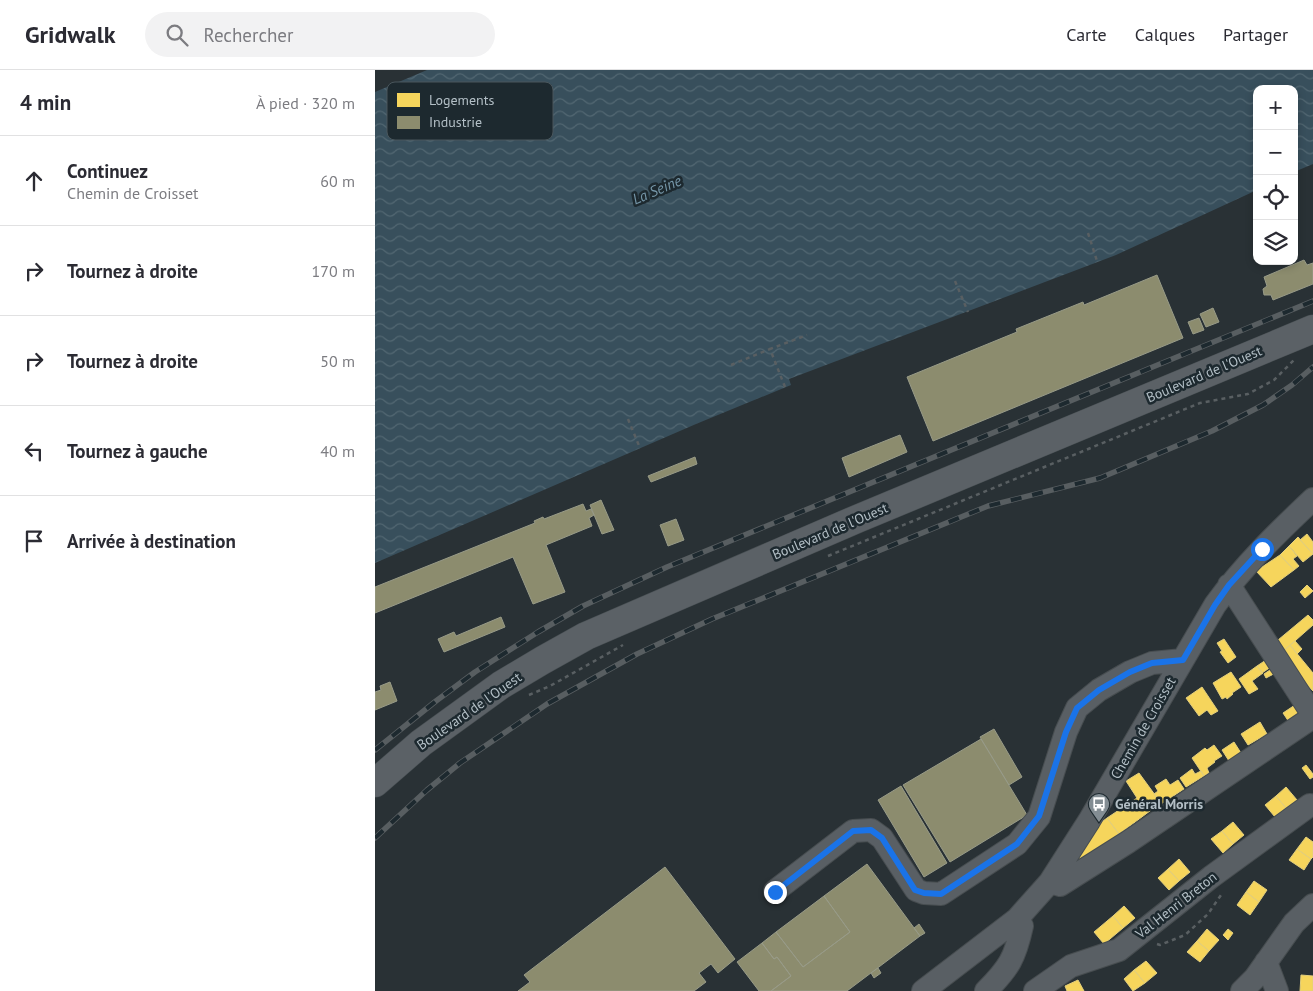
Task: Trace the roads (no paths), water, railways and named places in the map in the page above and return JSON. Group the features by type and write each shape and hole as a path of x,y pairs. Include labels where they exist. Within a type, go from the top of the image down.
{"main road":[{"name":"Boulevard de l'Ouest","path":"375,783 421,743 501,685 586,636 866,515 1313,329"}],"street":[{"name":"Chemin de Croisset","path":"923,991 1017,919 1050,882 1089,821 1215,605 1229,585 1262,549 1313,499"},
{"path":"1050,882 1060,885 1094,864 1313,716 1229,585"},
{"path":"775,892 853,831 871,830 882,838 915,890 924,893 941,894 1017,844 1039,816 1066,732 1077,708 1099,690 1130,672 1152,663 1183,660"},
{"name":"Val Henri Breton","path":"1035,991 1071,966 1119,950 1211,877 1310,805"},
{"path":"1242,991 1255,978 1294,923 1313,905"},
{"path":"986,991 1002,976 1016,952 1022,926 1017,919"},
{"path":"1267,962 1277,991"}],"water":[{"name":"La Seine","path":"427,70 1313,70 1313,164 1298,170 1298,85 1253,85 1253,192 1116,255 789,379 791,385 696,424 375,563 375,92 387,87 387,140 553,140 553,82 399,82"}],"railway":[{"path":"375,750 475,672 583,606 667,567 1313,301"},
{"path":"375,838 427,790 460,763 547,704 637,654 712,619 988,506 1100,478 1212,431 1263,405 1292,385 1313,367"}],"place":[{"name":"Général Morris","path":"1099,823"}]}
